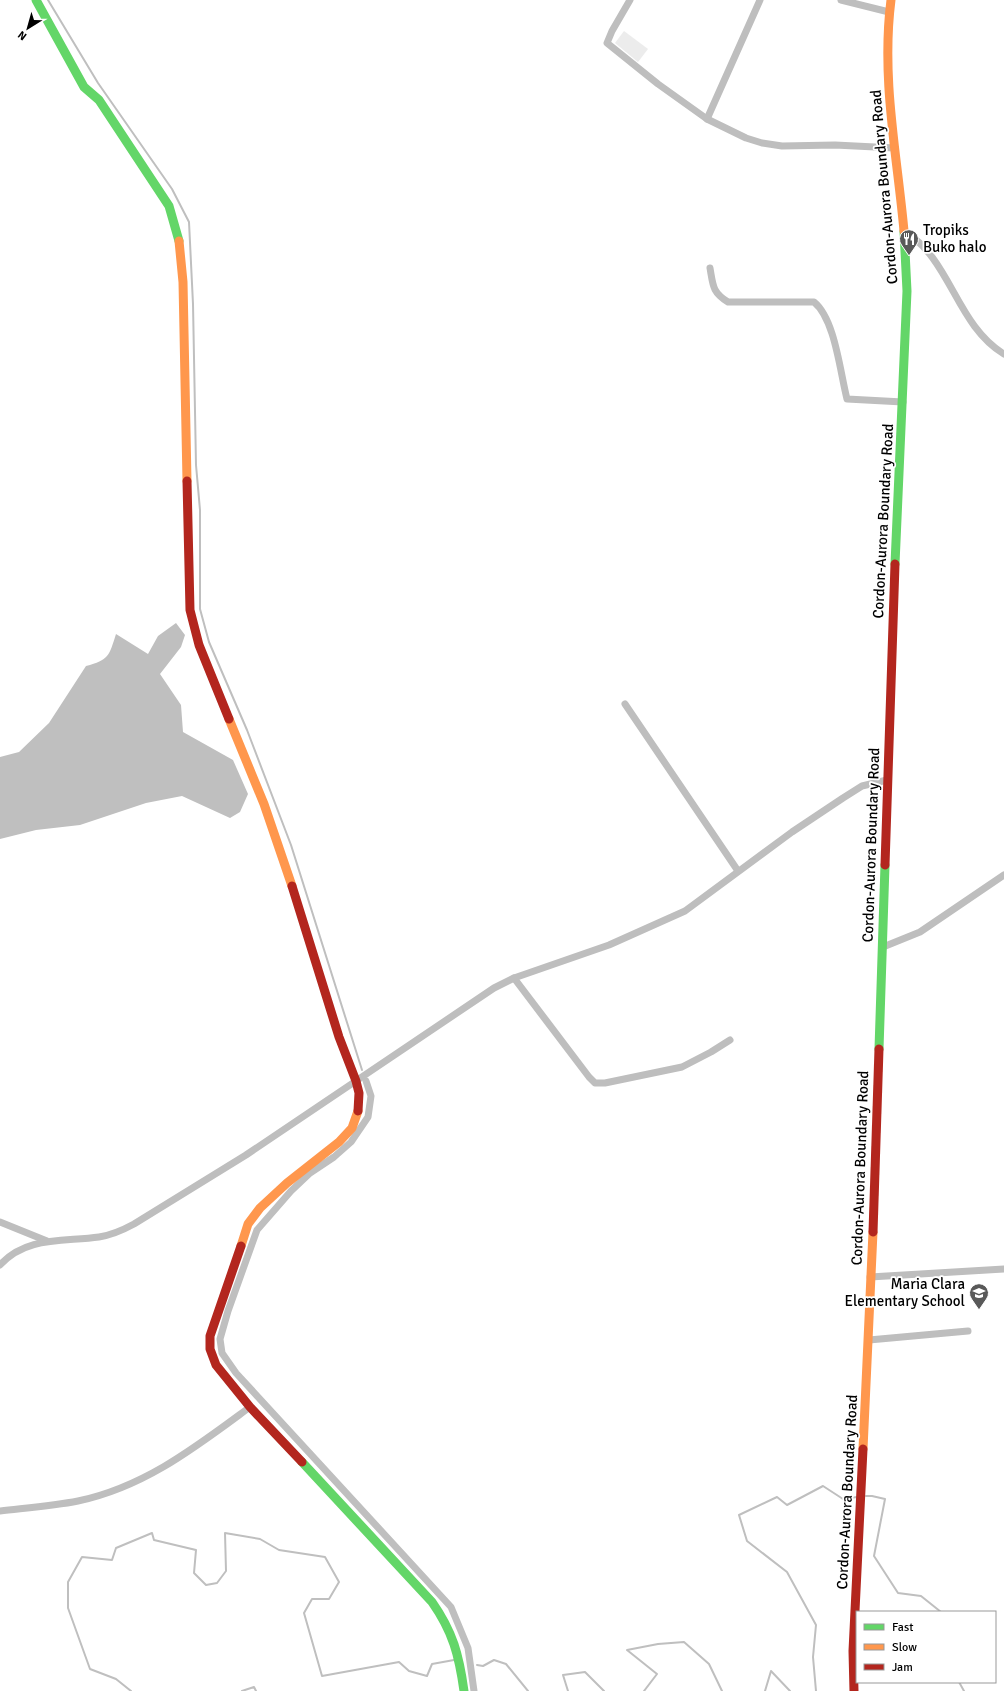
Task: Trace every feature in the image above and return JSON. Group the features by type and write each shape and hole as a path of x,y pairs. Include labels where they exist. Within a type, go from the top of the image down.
{"street":[{"path":"36,0 84,87 98,100 113,121 169,206 176,221 180,245 184,346 190,610 193,626 199,645 258,790 284,861 339,1037 356,1081 359,1093 359,1108 352,1128 339,1142 287,1183 260,1208 248,1224 210,1336 210,1349 216,1364 250,1407 432,1602 448,1623 459,1652 464,1691"},
{"path":"630,0 612,31 607,43 658,84 707,119 733,132 762,143 782,146 835,145 894,148"},
{"path":"707,119 760,0"},
{"path":"841,0 889,12"},
{"name":"Cordon-Aurora Boundary Road","path":"854,1691 853,1651 868,1340 883,947 887,780 907,291 904,231 894,148 888,68 889,12 891,0"},
{"path":"904,231 925,247 974,327 989,345 1004,354"},
{"path":"710,268 714,290 719,296 728,302 814,302 823,309 835,342 847,399 902,402"},
{"path":"625,704 738,871"},
{"path":"0,1265 17,1250 32,1244 100,1237 118,1232 246,1155 488,992 514,978 609,945 685,911 792,832 856,789 870,783 887,780"},
{"path":"883,947 920,932 1004,875"},
{"path":"514,978 589,1077 595,1082 605,1083 682,1067 706,1055 730,1040"},
{"path":"0,1222 49,1242"},
{"path":"870,1277 1004,1269"},
{"path":"868,1340 968,1331"},
{"path":"0,1511 79,1501 152,1475 195,1448 250,1407"}],"shaded area":[{"path":"624,31 648,49 638,62 615,43"},
{"path":"176,623 185,635 181,647 160,674 181,705 183,732 233,760 248,794 240,812 230,818 182,796 146,803 80,825 36,830 0,839 0,757 19,752 49,723 86,666 99,662 107,656 112,647 116,634 148,654 158,636"}],"waterway":[{"path":"48,0 98,83 172,189 189,222 193,304 196,465 200,510 200,609 209,642 247,730 291,845 362,1070"},
{"path":"366,1081 371,1096 368,1117 351,1142 334,1157 310,1173 291,1191 257,1230 228,1311 220,1339 222,1353 236,1373 451,1607 468,1648 474,1691"},
{"path":"816,1691 813,1657 816,1625 787,1572 747,1541 739,1515 777,1497 787,1505 823,1486 843,1499 857,1497"},
{"path":"866,1496 885,1499 874,1556 898,1593 921,1596 940,1611"},
{"path":"131,1691 116,1679 90,1669 68,1608 68,1582 82,1557 112,1560 116,1548 152,1533 154,1540 196,1550 194,1573 206,1585 217,1583 226,1571 225,1533 260,1539 279,1550 325,1557 339,1582 329,1599 312,1599 304,1613 322,1676 399,1662 409,1671 427,1676 432,1664 454,1660"},
{"path":"644,1691 657,1674 627,1650 658,1644 684,1642 709,1664 722,1691"},
{"path":"477,1665 483,1666 494,1660 506,1664 528,1691"},
{"path":"765,1691 771,1671 790,1691"},
{"path":"568,1691 563,1675 585,1672 604,1691"},
{"path":"960,1683 964,1691"},
{"path":"242,1691 254,1687 256,1691"}],"traffic: fast":[{"path":"36,0 84,87 99,100 169,206 179,241"},
{"path":"895,564 907,291 904,231"},
{"path":"879,1049 885,865"},
{"path":"302,1462 432,1602 445,1624 454,1644 460,1666 464,1691"}],"traffic: slow":[{"path":"891,0 888,29 889,87 904,231"},
{"path":"179,241 183,282 187,481"},
{"path":"229,719 264,804 292,886"},
{"path":"241,1246 248,1224 260,1208 287,1183 339,1142 352,1128 358,1111"},
{"path":"863,1449 873,1232"}],"traffic: jam":[{"path":"187,481 190,610 199,645 229,719"},
{"path":"885,865 895,564"},
{"path":"292,886 339,1037 356,1081 359,1093 358,1111"},
{"path":"873,1232 879,1049"},
{"path":"241,1246 210,1336 210,1349 216,1365 250,1407 302,1462"},
{"path":"854,1691 853,1651 863,1449"}],"place":[{"name":"Tropiks Buko halo","path":"909,256"},
{"name":"Maria Clara Elementary School","path":"979,1310"}]}
